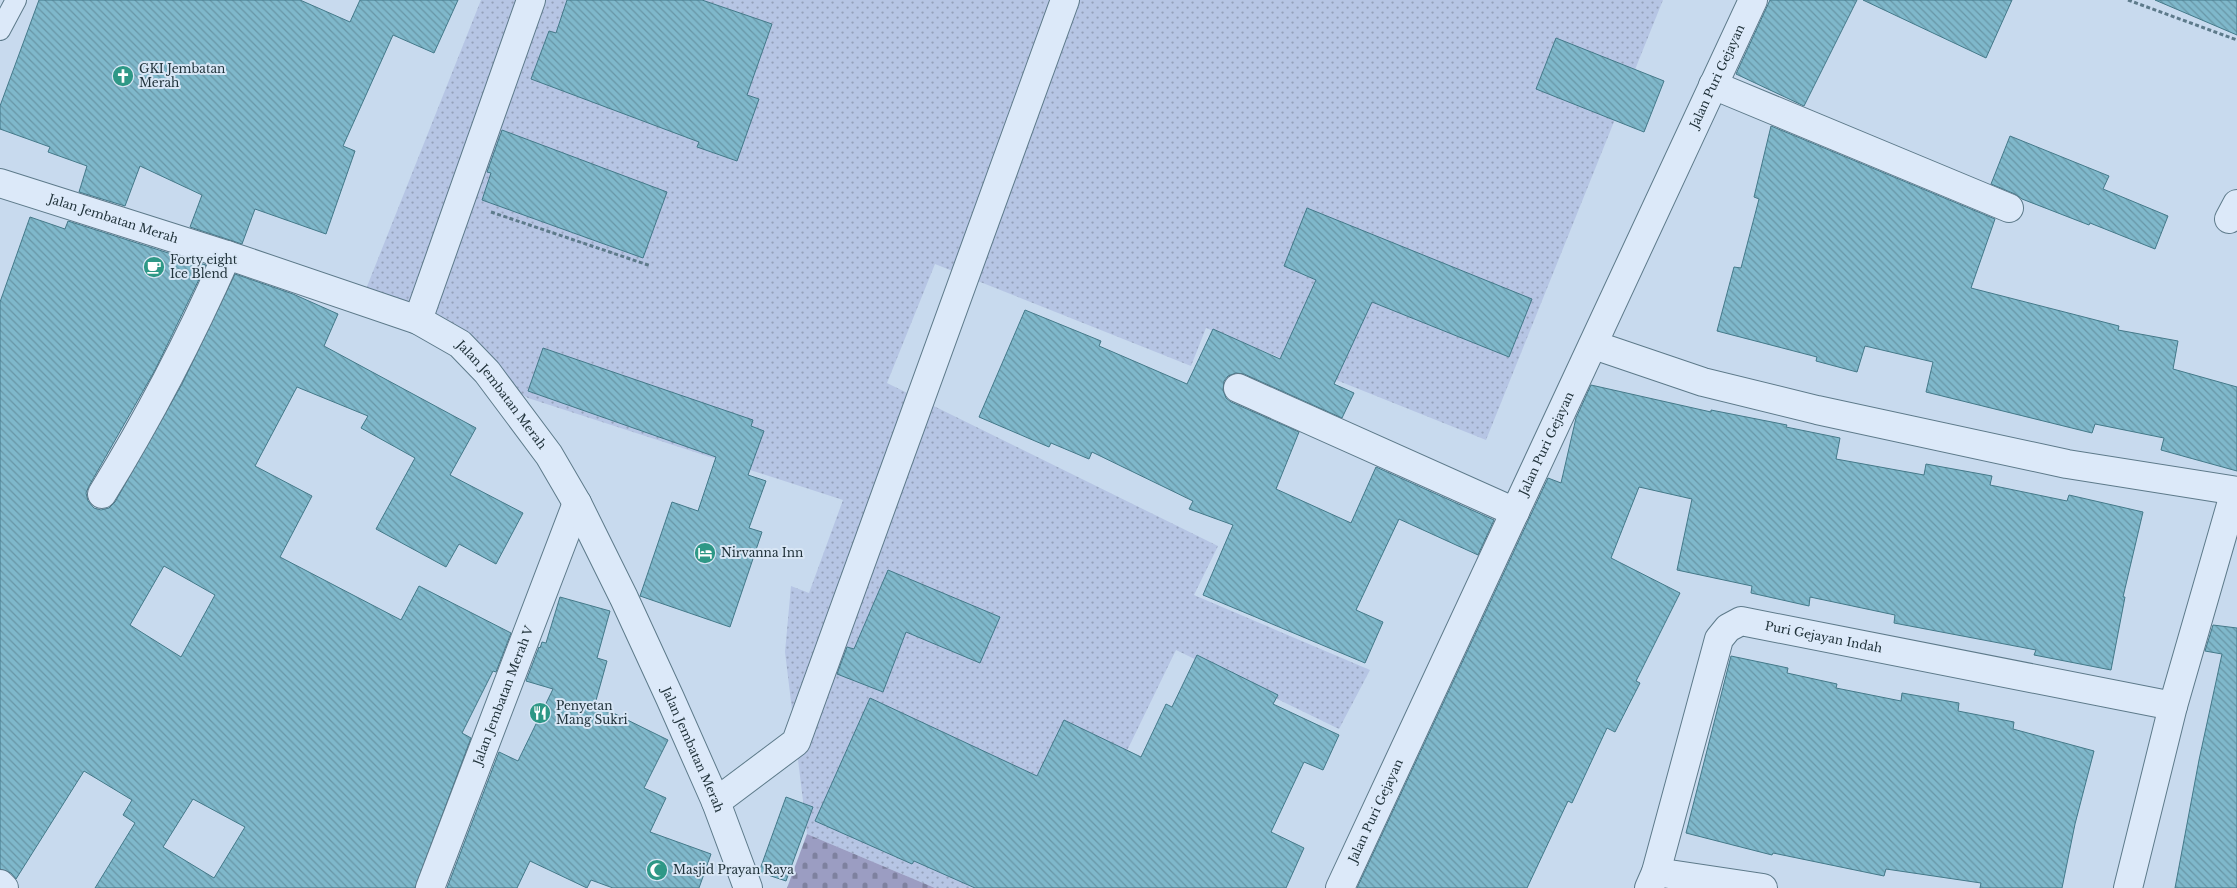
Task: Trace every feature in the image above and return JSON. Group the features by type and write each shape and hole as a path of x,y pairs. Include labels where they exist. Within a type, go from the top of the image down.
{"street":[{"path":"418,320 531,0"},
{"path":"716,802 796,742 1065,0"},
{"name":"Jalan Puri Gejayan","path":"1340,888 1753,0"},
{"path":"1713,85 2008,208"},
{"name":"Jalan Jembatan Merah","path":"0,183 227,255 418,320 460,344 487,372 549,455 576,503 624,598 716,802 748,888"},
{"path":"102,494 134,442 192,334 227,255"},
{"path":"1594,345 1703,382 1817,410 2067,464 2236,491 2173,706 2128,888"},
{"path":"1238,388 1515,512"},
{"name":"Jalan Jembatan Merah V","path":"430,888 576,503"},
{"name":"Puri Gejayan Indah","path":"1763,888 1653,880 1719,639 1728,628 1741,621 2173,706"},
{"path":"0,884 4,888"}],"lane":[{"path":"0,30 16,0"}],"path":[{"path":"2128,0 2237,40"},
{"path":"459,201 651,266"}],"shaded area":[{"path":"481,0 1663,0 1486,440 1206,328 1191,366 935,264 887,383 1218,546 1194,595 1370,670 1339,729 1176,650 1121,763 1290,841 1270,888 935,888 807,834 785,652 791,586 809,593 843,500 528,398 362,299"}],"green space":[{"path":"807,834 935,888 787,888"}],"building":[{"path":"39,0 300,0 350,22 360,0 458,0 434,53 393,35 343,146 355,151 326,234 255,209 242,244 190,227 202,195 140,166 125,206 79,192 87,166 48,152 50,147 0,129 0,106"},
{"path":"567,0 702,0 772,24 747,95 759,99 737,161 697,147 699,142 531,79 549,31 556,33"},
{"path":"1770,0 1857,0 1804,106 1736,74"},
{"path":"1863,0 2012,0 1986,58"},
{"path":"2155,0 2237,0 2237,35"},
{"path":"1556,38 1664,81 1644,132 1536,89"},
{"path":"1771,126 1995,219 1971,288 2119,326 2118,330 2178,341 2173,369 2237,387 2237,471 2161,450 2164,438 2095,424 2092,433 1926,392 1933,362 1865,346 1857,372 1816,361 1817,357 1717,331 1734,267 1741,268 1759,199 1754,197"},
{"path":"502,130 667,192 643,258 482,200 491,173 487,172"},
{"path":"2010,136 2109,176 2103,189 2168,216 2155,249 2022,199 1991,184"},
{"path":"1307,208 1532,299 1509,357 1372,302 1334,384 1354,393 1342,418 1244,374 1236,373 1228,376 1224,381 1223,390 1226,398 1231,402 1299,432 1276,489 1351,523 1376,467 1494,520 1478,555 1399,519 1356,610 1383,622 1365,663 1203,595 1233,525 1189,509 1193,501 1092,452 1089,459 1051,443 1049,447 979,417 1025,310 1101,341 1099,346 1187,384 1213,329 1280,359 1316,280 1284,266"},
{"path":"30,217 65,229 68,221 206,265 155,370 86,493 88,501 94,508 101,510 109,508 115,502 182,384 235,274 293,294 338,314 324,346 476,428 450,475 523,513 496,564 459,544 446,567 376,529 415,458 361,428 368,416 297,387 255,466 312,496 280,557 401,620 419,586 511,633 496,672 493,671 462,733 471,738 415,888 95,888 135,823 123,815 132,800 84,771 16,879 11,873 0,869 0,302","holes":["164,566 215,595 181,657 130,625","193,799 245,827 214,878 163,847"]},
{"path":"543,348 753,420 751,426 764,431 748,475 766,481 749,528 762,532 730,627 640,596 672,502 698,511 716,457 528,391"},
{"path":"1591,385 1711,412 1711,410 1787,425 1786,427 1840,438 1836,459 1924,475 1926,464 1992,476 1990,485 2067,501 2069,495 2143,512 2123,597 2125,597 2111,670 2034,655 2036,650 1894,623 1895,615 1810,597 1809,606 1751,593 1752,586 1677,570 1692,499 1639,487 1611,558 1680,593 1636,681 1640,683 1615,732 1607,728 1572,803 1568,801 1527,888 1357,888 1548,478 1561,483 1576,418"},
{"path":"888,570 1000,617 980,663 906,632 883,692 837,674 847,647 854,649"},
{"path":"560,597 610,611 597,658 607,661 595,704 668,740 644,788 666,798 650,832 711,854 699,888 613,888 591,880 587,888 530,861 517,888 447,888 499,752 518,761 553,689 526,681 539,647 542,642 546,643"},
{"path":"2213,625 2237,628 2237,888 2175,888 2199,760 2222,654 2205,651"},
{"path":"1197,655 1278,695 1273,704 1339,735 1323,770 1304,762 1271,832 1304,848 1286,888 975,888 914,861 912,864 815,821 870,698 1037,776 1064,720 1141,757 1166,704 1172,707"},
{"path":"1731,656 1788,668 1787,673 1837,684 1836,688 1901,701 1902,693 1959,703 1958,711 2014,722 2013,729 2094,751 2075,824 2062,888 1980,888 1981,883 1886,869 1884,876 1773,853 1772,855 1686,833"},
{"path":"786,797 813,807 786,881 759,872"}],"place":[{"name":"GKI Jembatan Merah","path":"123,76"},
{"name":"Forty eight Ice Blend","path":"154,267"},
{"name":"Nirvanna Inn","path":"705,553"},
{"name":"Penyetan Mang Sukri","path":"540,713"},
{"name":"Masjid Prayan Raya","path":"657,870"}]}
